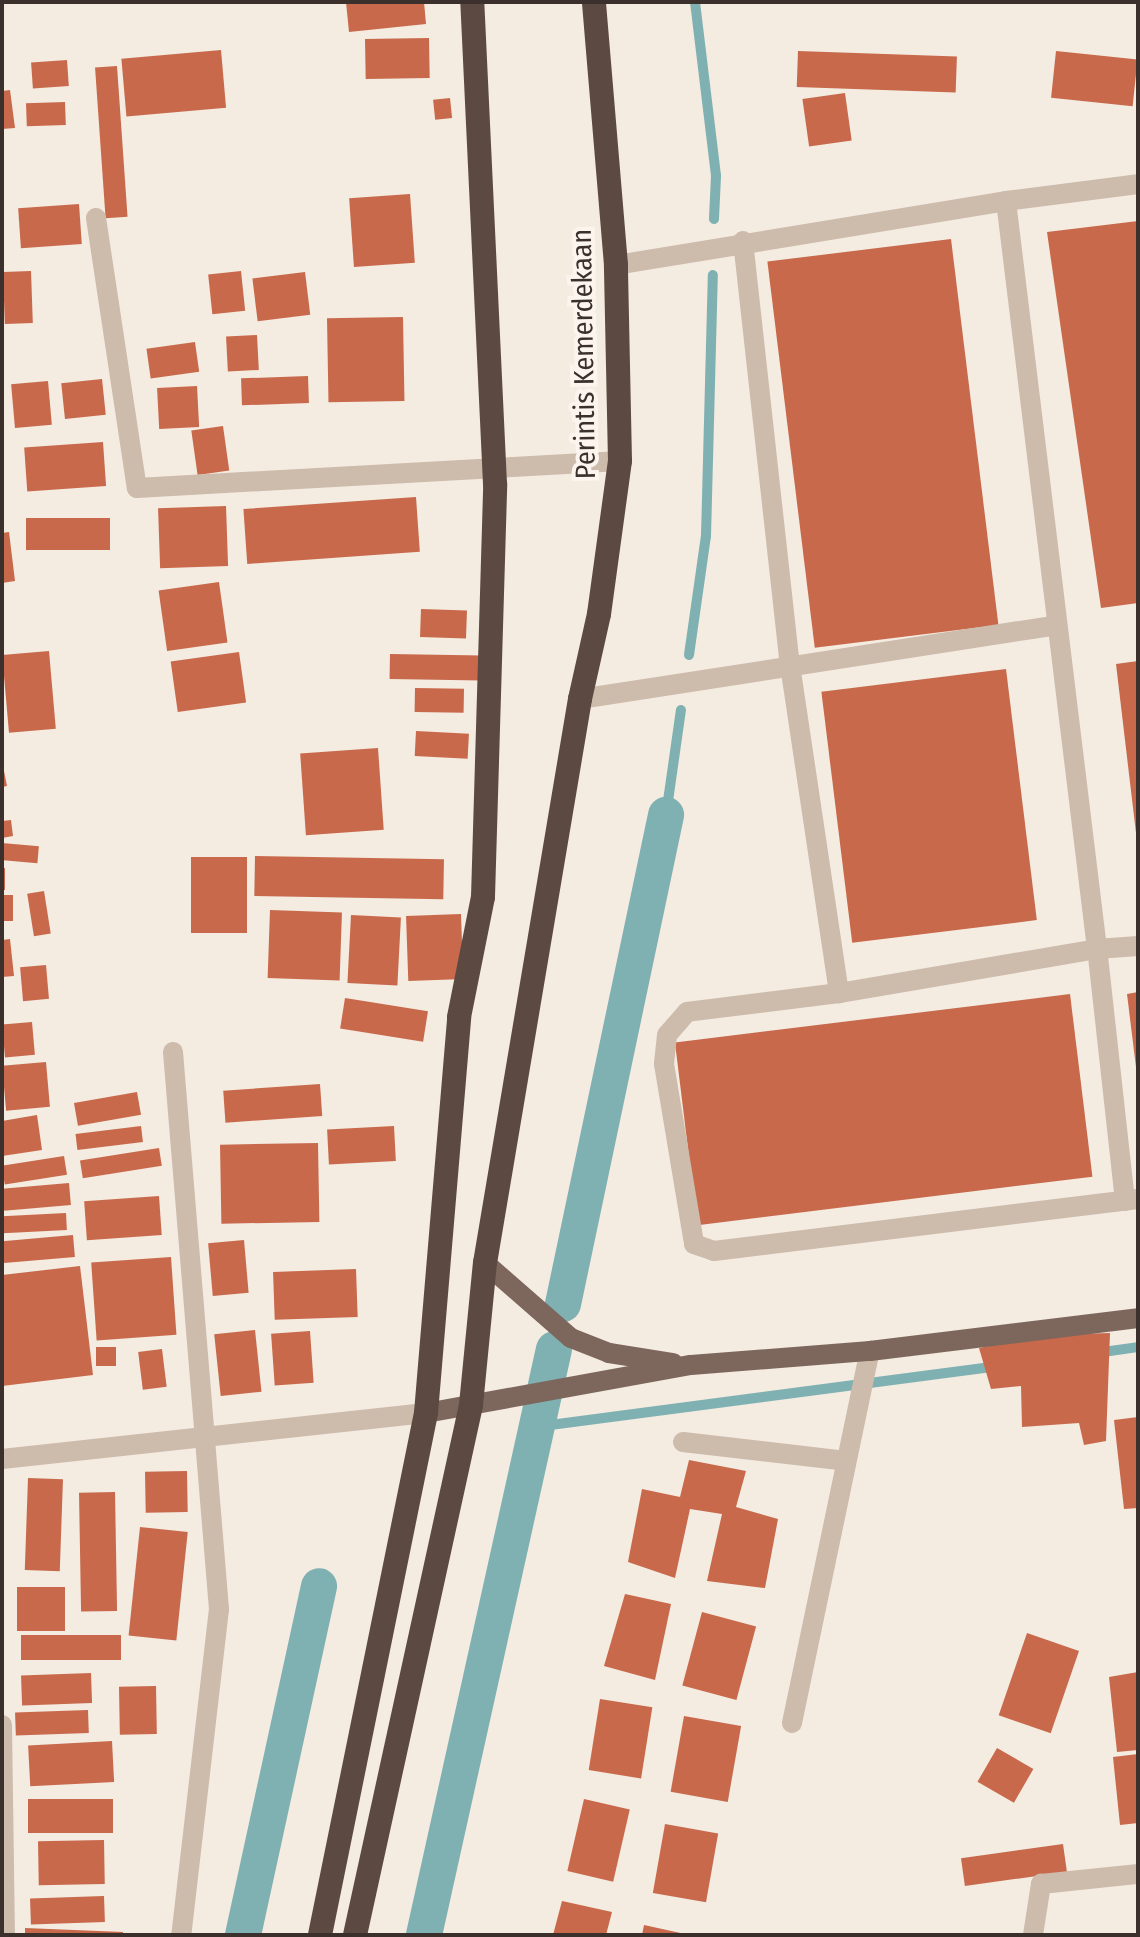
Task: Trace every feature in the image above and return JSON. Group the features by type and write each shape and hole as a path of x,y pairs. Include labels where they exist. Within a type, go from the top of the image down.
{"highway":[{"path":"320,1935 332,1888 426,1413 459,1017 483,897 494,471 472,2"},
{"name":"Perintis Kemerdekaan","path":"358,1925 471,1405 485,1263 551,892 580,699 599,614 620,461 616,265 594,2"}],"main road":[{"path":"485,1263 571,1338 609,1353 691,1365"},
{"path":"426,1413 524,1392 691,1365 870,1351 1138,1318"}],"street":[{"path":"616,265 743,241 1138,184"},
{"path":"1006,201 1056,625 1097,949 1131,1200 714,1251 694,1244 664,1064 667,1035 687,1012 839,993 1097,949 1138,946"},
{"path":"96,218 137,488 494,471 620,461"},
{"path":"743,241 790,665 839,993"},
{"path":"580,699 1056,625"},
{"path":"173,1052 219,1609 181,1935"},
{"path":"792,1723 870,1351"},
{"path":"2,1459 426,1413"},
{"path":"683,1442 846,1461"},
{"path":"2,1725 5,1935"},
{"path":"1033,1935 1041,1884 1138,1874"}],"building":[{"path":"346,2 424,2 426,24 349,32"},
{"path":"429,38 430,78 366,79 365,39"},
{"path":"221,50 226,108 126,116 121,59"},
{"path":"798,51 957,57 956,93 797,87"},
{"path":"1056,51 1138,60 1133,106 1051,98"},
{"path":"67,60 69,86 33,88 31,63"},
{"path":"117,66 128,217 106,218 95,68"},
{"path":"10,90 15,128 2,129 2,91"},
{"path":"845,93 852,141 809,147 802,99"},
{"path":"450,98 452,118 435,120 433,100"},
{"path":"65,102 66,125 27,126 26,103"},
{"path":"410,194 415,263 354,267 349,198"},
{"path":"79,204 82,244 21,248 18,208"},
{"path":"1138,221 1138,603 1101,608 1047,232"},
{"path":"951,239 998,625 815,648 767,262"},
{"path":"31,271 33,323 5,324 3,272"},
{"path":"241,271 245,311 212,314 208,274"},
{"path":"305,272 310,315 258,321 252,278"},
{"path":"403,317 404,401 328,402 327,318"},
{"path":"257,335 259,370 228,372 226,337"},
{"path":"195,342 199,372 151,379 146,349"},
{"path":"308,376 309,403 242,405 241,378"},
{"path":"102,379 106,415 65,419 61,383"},
{"path":"48,381 52,425 15,428 11,384"},
{"path":"197,386 199,427 159,429 157,388"},
{"path":"223,426 229,471 198,475 191,430"},
{"path":"103,442 106,486 27,491 24,448"},
{"path":"416,497 420,552 247,564 243,509"},
{"path":"226,506 228,566 160,568 158,508"},
{"path":"26,518 110,518 110,550 26,550"},
{"path":"9,532 15,581 2,583 2,533"},
{"path":"219,582 227,642 167,651 159,590"},
{"path":"421,609 467,611 466,639 420,637"},
{"path":"49,651 56,729 9,733 2,655"},
{"path":"239,652 246,703 178,712 171,662"},
{"path":"390,654 482,656 482,681 390,679"},
{"path":"1138,661 1138,833 1136,833 1116,664"},
{"path":"1006,669 1037,920 852,943 821,692"},
{"path":"415,688 464,689 464,713 415,712"},
{"path":"416,731 469,734 468,759 415,756"},
{"path":"378,748 384,830 306,835 300,753"},
{"path":"2,761 7,786 2,787"},
{"path":"11,820 13,836 2,838 2,821"},
{"path":"2,843 39,846 37,863 2,860"},
{"path":"255,856 444,859 443,899 254,896"},
{"path":"191,857 247,857 247,933 191,933"},
{"path":"2,868 5,868 5,890 2,890"},
{"path":"44,891 51,933 34,936 27,894"},
{"path":"2,895 13,895 13,921 2,921"},
{"path":"270,910 342,913 340,980 268,978"},
{"path":"461,914 463,979 408,981 406,916"},
{"path":"351,915 401,918 397,986 347,983"},
{"path":"10,939 14,976 2,977 2,940"},
{"path":"46,965 49,999 23,1001 20,967"},
{"path":"1138,992 1138,1067 1136,1067 1127,994"},
{"path":"1070,994 1092,1177 697,1225 675,1043"},
{"path":"345,998 428,1011 423,1042 340,1029"},
{"path":"32,1022 35,1055 5,1057 2,1025"},
{"path":"46,1062 50,1107 6,1111 2,1066"},
{"path":"320,1084 322,1116 225,1123 223,1091"},
{"path":"137,1092 141,1115 78,1126 74,1103"},
{"path":"37,1115 42,1150 2,1156 2,1121"},
{"path":"141,1126 143,1142 77,1150 75,1134"},
{"path":"394,1126 396,1161 329,1164 327,1130"},
{"path":"318,1143 319,1222 221,1224 220,1145"},
{"path":"159,1148 162,1166 83,1178 80,1161"},
{"path":"64,1156 67,1175 5,1185 2,1166"},
{"path":"69,1183 71,1205 4,1211 2,1189"},
{"path":"159,1196 162,1235 87,1240 84,1201"},
{"path":"66,1213 67,1230 3,1233 2,1216"},
{"path":"73,1235 75,1257 4,1263 2,1241"},
{"path":"244,1240 249,1293 213,1296 208,1243"},
{"path":"171,1257 176,1335 97,1340 91,1263"},
{"path":"80,1266 93,1375 2,1386 2,1275"},
{"path":"356,1269 358,1317 275,1320 273,1272"},
{"path":"255,1330 261,1392 221,1396 214,1334"},
{"path":"310,1331 314,1383 275,1386 271,1334"},
{"path":"1110,1333 1106,1441 1084,1445 1079,1423 1022,1427 1021,1386 991,1389 979,1348 1045,1335"},
{"path":"96,1347 116,1347 116,1366 96,1366"},
{"path":"162,1349 167,1387 143,1390 138,1352"},
{"path":"1138,1417 1138,1508 1124,1509 1114,1420"},
{"path":"689,1460 746,1471 736,1507 778,1519 765,1588 707,1581 722,1514 690,1509 675,1578 628,1562 642,1489 680,1497"},
{"path":"187,1471 188,1512 146,1513 145,1472"},
{"path":"28,1478 63,1479 60,1571 25,1570"},
{"path":"115,1492 117,1611 81,1612 79,1493"},
{"path":"140,1527 188,1532 176,1640 129,1635"},
{"path":"17,1587 65,1587 65,1631 17,1631"},
{"path":"625,1594 671,1604 655,1680 604,1666"},
{"path":"702,1612 756,1626 736,1700 682,1685"},
{"path":"1027,1633 1079,1651 1051,1733 999,1715"},
{"path":"21,1635 121,1635 121,1660 21,1660"},
{"path":"1138,1672 1138,1750 1117,1752 1109,1677"},
{"path":"91,1673 92,1703 22,1705 21,1675"},
{"path":"156,1686 157,1734 120,1735 119,1687"},
{"path":"600,1699 652,1707 641,1778 589,1770"},
{"path":"88,1710 89,1733 16,1736 15,1713"},
{"path":"684,1716 741,1726 728,1802 671,1792"},
{"path":"112,1741 114,1782 30,1786 28,1745"},
{"path":"997,1748 1033,1769 1014,1803 978,1782"},
{"path":"1138,1754 1138,1823 1120,1825 1113,1757"},
{"path":"28,1799 113,1799 113,1833 28,1833"},
{"path":"584,1799 630,1810 613,1882 567,1871"},
{"path":"665,1824 718,1833 706,1902 653,1893"},
{"path":"104,1840 105,1884 39,1885 38,1841"},
{"path":"1063,1844 1067,1872 965,1886 961,1858"},
{"path":"104,1896 105,1922 31,1925 30,1899"},
{"path":"562,1901 612,1912 606,1935 553,1935"},
{"path":"644,1925 685,1934 642,1935"},
{"path":"25,1928 123,1932 123,1935 25,1935"}],"waterway":[{"path":"695,2 716,176 714,219"},
{"path":"689,655 706,536 713,275"},
{"path":"666,815 681,710"},
{"path":"563,1304 666,815"},
{"path":"1096,1353 1138,1347"},
{"path":"424,1935 554,1349"},
{"path":"535,1427 997,1366"},
{"path":"243,1935 319,1586"}]}
